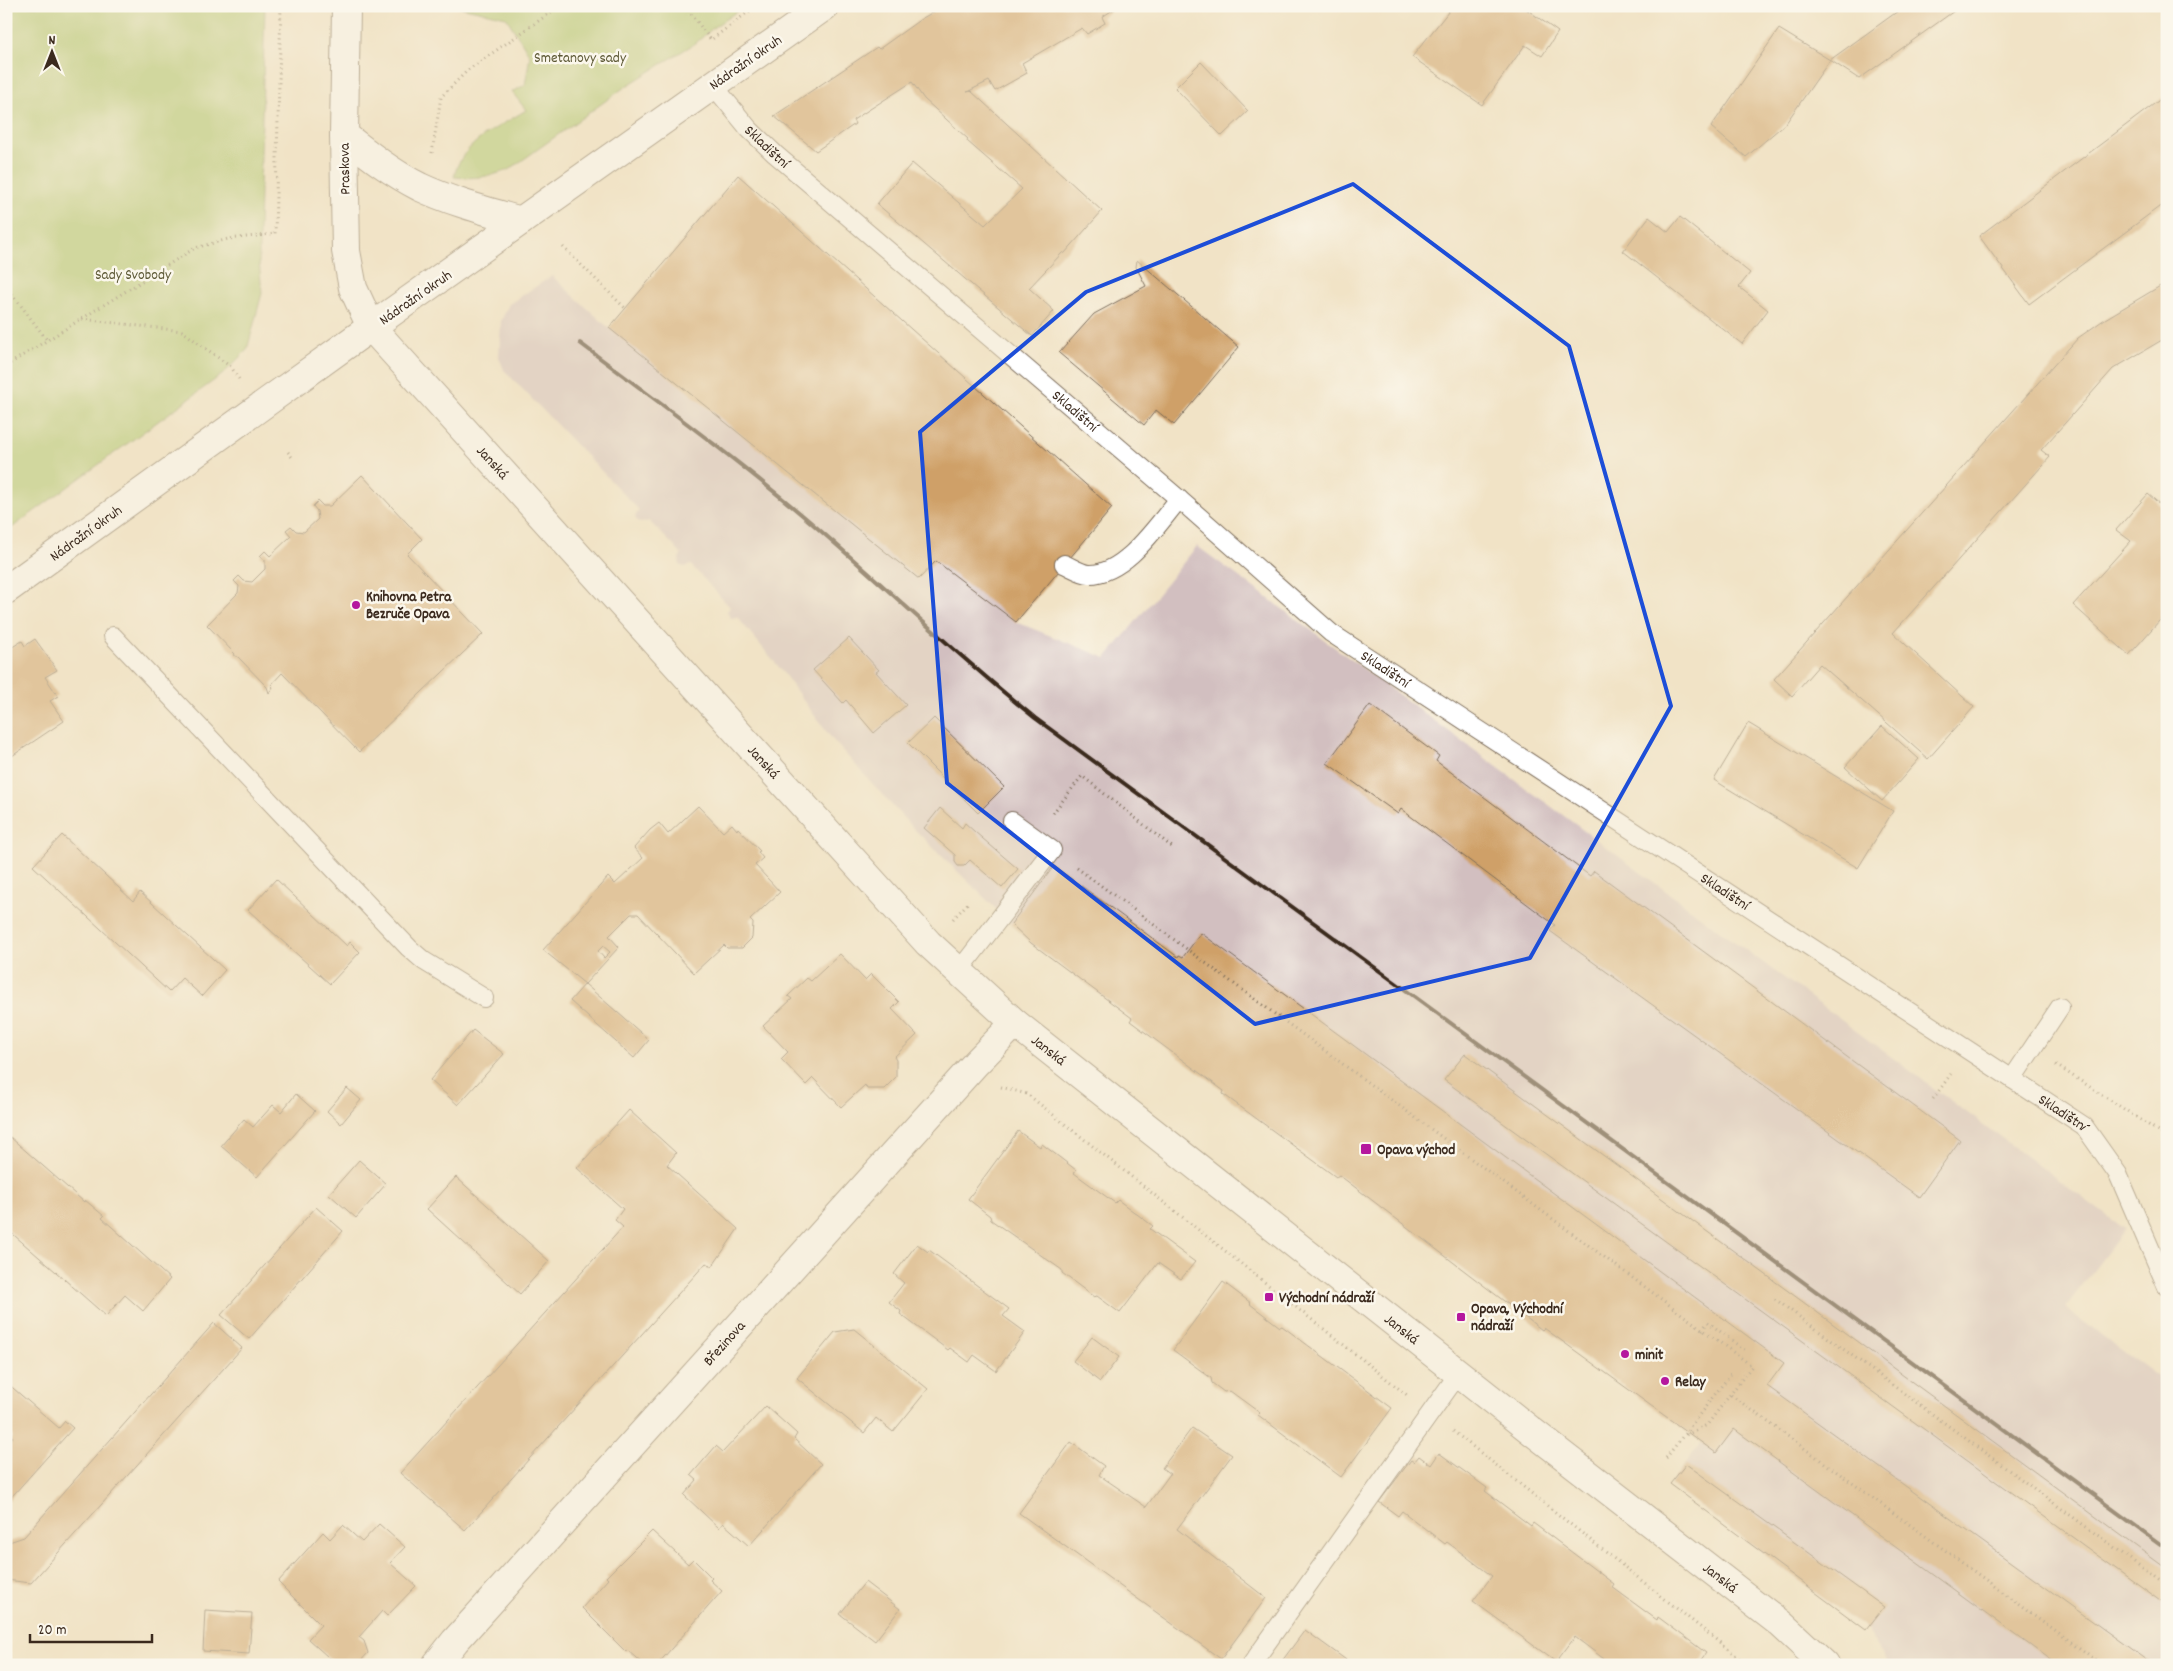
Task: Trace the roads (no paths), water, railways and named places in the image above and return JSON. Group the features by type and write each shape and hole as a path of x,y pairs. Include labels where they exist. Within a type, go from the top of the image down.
{"main road":[{"name":"Praskova","path":"346,6 344,135 346,251 353,288 371,327"},
{"name":"Nádražní okruh","path":"6,590 371,327 825,6"},
{"path":"344,135 391,171 420,187 458,202 521,221"},
{"name":"Janská","path":"371,327 928,943 1015,1023 1459,1374 1780,1624 1825,1665"},
{"name":"Březinova","path":"436,1665 455,1641 963,1077 1015,1023"}],"lane":[{"name":"Skladištní","path":"713,85 750,129 776,154 1179,499 1331,633 2084,1126 2118,1174 2167,1286"},
{"path":"1064,564 1089,574 1108,571 1130,557 1179,499"},
{"path":"114,636 408,948 424,961 484,998"},
{"path":"959,971 1052,850 1012,821"},
{"path":"2012,1079 2060,1007"},
{"path":"1251,1665 1429,1412 1459,1374"}],"railway":[{"path":"580,343 692,427 774,492 1035,718 2167,1549"}],"place":[{"name":"Knihovna Petra Bezruče Opava","path":"356,605"},
{"name":"Opava východ","path":"1366,1149"},
{"name":"Východní nádraží","path":"1269,1297"},
{"name":"Opava, Východní nádraží","path":"1461,1317"},
{"name":"minit","path":"1625,1354"},
{"name":"Relay","path":"1665,1381"}],"park label":[{"name":"Smetanovy sady","path":"580,57"},
{"name":"Sady Svobody","path":"133,274"}]}
